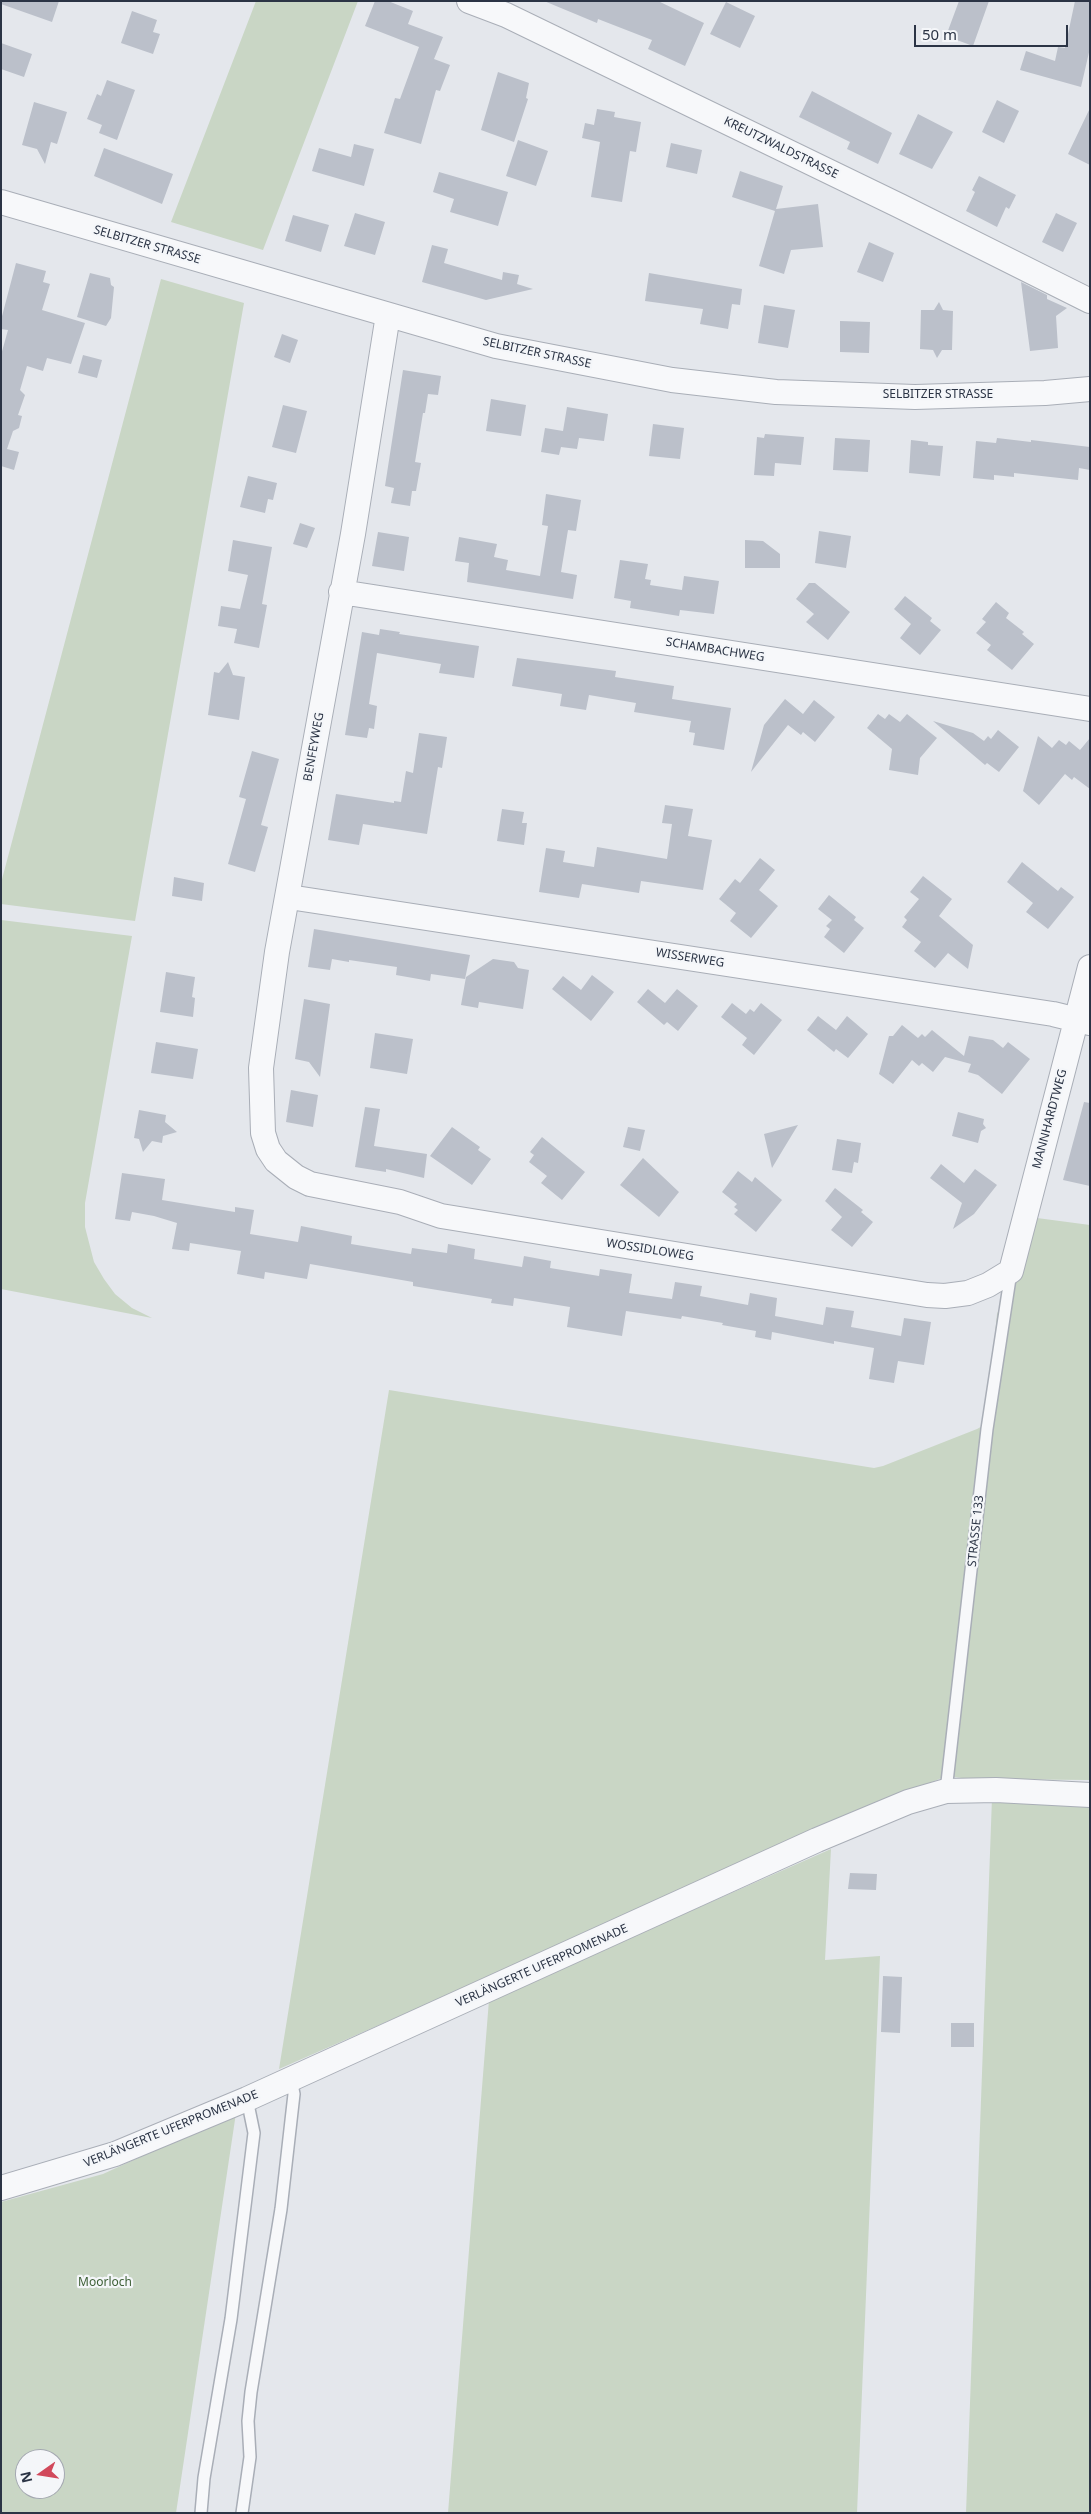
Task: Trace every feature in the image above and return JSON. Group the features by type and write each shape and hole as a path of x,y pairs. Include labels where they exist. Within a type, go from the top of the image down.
{"street":[{"name":"KREUTZWALDSTRASSE","path":"469,1 524,24 1090,301"},
{"name":"SELBITZER STRASSE","path":"1,202 496,346 672,380 776,392 915,397 1040,394 1090,389"},
{"name":"BENFEYWEG","path":"289,1172 276,1161 268,1149 263,1133 260,1094 261,1068 277,952 289,897 341,592 353,534 388,315"},
{"name":"SCHAMBACHWEG","path":"341,592 1090,708"},
{"name":"WISSERWEG","path":"289,897 1083,1022"},
{"name":"MANNHARDTWEG","path":"1011,1271 1083,1022 1090,968"},
{"name":"WOSSIDLOWEG","path":"289,1172 310,1184 400,1202 441,1216 927,1295 945,1296 968,1293 988,1286 1011,1271"},
{"name":"VERLÄNGERTE UFERPROMENADE","path":"1,2188 115,2154 247,2099 817,1840 908,1802 946,1791 996,1790 1090,1795"}],"lane":[{"name":"STRASSE 133","path":"946,1791 987,1429 1011,1271"},
{"path":"242,2513 250,2457 248,2421 251,2392 279,2219 294,2094 291,2079"},
{"path":"201,2513 204,2478 231,2319 254,2133 247,2099"}],"green space":[{"path":"256,1 358,1 263,250 171,222"},
{"path":"161,279 244,303 135,921 1,904 1,883"},
{"path":"1,920 132,936 85,1203 85,1227 94,1262 115,1294 132,1308 152,1318 1,1289"},
{"path":"1037,1218 1090,1225 1090,1780 969,1779 946,1776 279,2069 389,1390 874,1468 883,1466 986,1424 997,1314"},
{"path":"1090,1797 1090,2513 966,2513 992,1798"},
{"path":"831,1849 825,1960 880,1956 857,2513 448,2513 489,2000"},
{"name":"Moorloch","path":"236,2113 176,2513 1,2513 1,2202 103,2174"}],"building":[{"path":"1,1 59,1 52,22 1,4"},
{"path":"375,1 388,1 413,11 408,24 443,37 434,59 450,65 440,91 436,90 421,144 384,133 395,98 400,99 419,47 365,26"},
{"path":"544,1 658,1 704,23 685,66 648,49 652,40 598,19 597,23"},
{"path":"959,1 989,1 973,46 946,36"},
{"path":"1075,1 1090,1 1090,48 1081,87 1020,70 1026,51 1055,61 1058,47 1065,48"},
{"path":"726,2 755,16 740,48 710,34"},
{"path":"132,11 157,20 153,32 160,34 153,54 121,43"},
{"path":"1,43 32,54 24,77 1,69"},
{"path":"498,72 529,83 526,98 528,99 514,142 481,130"},
{"path":"107,80 135,90 117,140 99,133 102,125 87,119 97,94 101,96"},
{"path":"812,91 892,133 878,164 847,149 850,142 799,117"},
{"path":"997,100 1019,111 1004,143 982,132"},
{"path":"34,102 67,112 57,144 51,142 45,164 37,149 22,145"},
{"path":"1090,108 1090,165 1068,154"},
{"path":"597,109 615,112 614,117 641,122 636,152 630,151 622,202 591,197 600,142 582,138 585,123 594,125"},
{"path":"918,114 953,132 932,169 899,154"},
{"path":"518,140 548,151 536,186 506,176"},
{"path":"671,143 702,150 697,174 666,167"},
{"path":"354,144 374,149 364,186 312,171 319,148 351,157"},
{"path":"104,148 173,174 162,204 94,176"},
{"path":"740,171 783,186 776,209 818,204 823,247 791,250 784,274 759,266 775,211 732,197"},
{"path":"439,172 508,192 498,226 450,212 454,199 433,192"},
{"path":"979,176 1016,195 1009,209 1006,207 997,227 966,211 975,192 972,190"},
{"path":"355,213 385,222 375,255 344,246"},
{"path":"1056,213 1077,223 1063,252 1042,242"},
{"path":"293,215 329,225 321,252 285,241"},
{"path":"869,242 894,253 883,282 857,272"},
{"path":"432,245 448,249 444,263 502,280 503,272 519,275 517,284 533,289 486,300 422,282"},
{"path":"16,263 46,271 43,282 50,284 42,310 85,323 71,364 47,358 43,371 27,366 20,390 25,395 18,415 22,416 19,428 13,431 7,449 19,452 14,470 1,466 1,355 8,330 1,329 1,320"},
{"path":"90,273 110,278 111,285 114,287 111,318 106,326 77,317"},
{"path":"649,273 742,289 740,305 732,304 728,329 700,324 703,309 645,301"},
{"path":"1021,282 1047,295 1047,299 1067,308 1056,316 1058,348 1030,351"},
{"path":"939,302 943,310 953,311 952,350 942,350 937,358 933,350 920,349 921,310 934,310"},
{"path":"764,305 795,310 788,348 758,343"},
{"path":"840,321 870,322 869,353 840,352"},
{"path":"282,334 298,340 290,363 274,357"},
{"path":"83,355 102,360 97,378 78,373"},
{"path":"403,370 441,376 438,395 428,394 425,413 423,413 415,462 421,463 416,491 412,491 410,506 391,503 394,488 385,486"},
{"path":"491,399 526,405 521,436 486,431"},
{"path":"283,405 307,411 296,453 272,447"},
{"path":"567,407 608,414 604,441 579,438 577,449 561,447 559,455 541,452 545,428 563,431"},
{"path":"653,424 684,428 680,459 649,456"},
{"path":"765,434 804,437 801,465 775,463 774,476 754,475 757,437 764,438"},
{"path":"835,438 870,440 868,472 833,470"},
{"path":"997,438 1090,447 1090,470 1079,468 1078,480 1014,473 1014,477 994,475 994,480 973,478 976,441 996,443"},
{"path":"911,440 928,442 928,445 943,446 940,476 909,473"},
{"path":"248,476 277,483 273,500 268,499 265,513 240,507"},
{"path":"546,494 581,500 576,531 568,530 561,572 577,575 573,599 467,582 469,563 455,561 459,537 497,544 494,557 508,560 506,570 540,576 548,526 542,525"},
{"path":"300,523 315,528 307,548 293,544"},
{"path":"819,531 851,536 846,568 815,563"},
{"path":"378,532 409,537 404,571 372,566"},
{"path":"233,540 272,547 262,604 267,605 259,648 234,643 237,629 218,626 221,606 240,609 248,575 228,571"},
{"path":"745,540 763,541 780,554 780,568 745,568"},
{"path":"620,560 648,564 645,579 651,580 650,585 682,590 684,576 719,581 714,614 680,610 679,616 630,608 631,601 614,598"},
{"path":"809,583 815,583 850,612 828,640 806,622 814,614 796,599"},
{"path":"905,596 932,618 930,621 941,630 920,655 900,638 911,624 894,609"},
{"path":"996,602 1009,613 1006,618 1024,632 1022,634 1034,644 1012,670 987,650 991,645 976,633 986,622 982,619"},
{"path":"380,629 400,632 399,634 479,646 474,678 439,673 441,664 377,653 369,704 377,706 374,729 369,728 367,738 345,735 362,632 379,635"},
{"path":"517,658 616,671 615,677 674,686 672,699 731,708 724,750 693,745 695,733 689,732 691,721 634,712 636,703 589,695 586,710 560,706 562,694 512,686"},
{"path":"228,662 233,675 245,677 239,720 208,715 214,672 219,673"},
{"path":"785,699 803,714 814,700 835,717 815,742 803,732 801,735 788,725 751,772 764,725"},
{"path":"878,714 885,719 889,714 900,722 907,714 937,738 920,758 918,775 889,770 892,749 867,728"},
{"path":"933,721 973,733 984,741 988,736 991,739 998,730 1019,747 999,772 987,763 985,765"},
{"path":"419,733 447,737 442,768 438,767 427,834 363,824 359,845 328,840 336,794 394,803 394,801 401,802 406,771 413,773"},
{"path":"1038,736 1052,748 1059,740 1066,745 1069,741 1080,750 1090,738 1090,789 1074,777 1072,780 1065,774 1039,805 1023,791"},
{"path":"252,751 279,759 261,825 268,827 255,872 228,864 246,799 239,797"},
{"path":"665,805 693,809 688,836 712,840 703,890 641,881 639,893 582,884 579,898 539,892 546,848 565,851 563,862 594,867 597,847 667,859 672,824 662,823"},
{"path":"502,809 524,812 522,823 527,823 524,845 497,841"},
{"path":"760,858 775,870 759,890 778,906 751,938 730,921 736,913 719,899 735,879 740,883"},
{"path":"1022,862 1058,891 1061,887 1074,897 1048,929 1026,912 1033,903 1007,882"},
{"path":"923,876 952,899 939,916 973,945 968,969 948,953 935,968 914,951 921,942 902,927 907,920 904,917 919,899 910,892"},
{"path":"174,877 204,883 202,901 172,896"},
{"path":"829,895 856,917 854,920 864,928 844,953 824,937 830,929 826,926 832,920 818,909"},
{"path":"314,929 470,955 465,979 431,974 430,981 396,975 397,967 349,960 349,962 332,959 330,970 308,967"},
{"path":"493,959 514,962 518,968 529,970 523,1009 479,1002 478,1008 461,1005 466,977"},
{"path":"166,972 195,977 192,997 195,998 193,1017 160,1012"},
{"path":"592,975 614,992 591,1021 552,989 563,976 581,990"},
{"path":"648,989 665,1003 677,989 698,1006 678,1031 667,1022 664,1025 637,1002"},
{"path":"304,999 330,1004 320,1077 309,1062 295,1059"},
{"path":"732,1003 746,1014 750,1009 754,1012 761,1003 782,1020 754,1055 742,1045 747,1038 721,1017"},
{"path":"818,1016 836,1030 847,1016 868,1034 848,1058 836,1049 834,1052 807,1030"},
{"path":"902,1025 918,1038 922,1034 925,1037 932,1030 964,1056 969,1036 993,1040 1003,1048 1008,1042 1030,1059 1002,1094 978,1075 968,1072 971,1064 945,1057 933,1072 922,1063 919,1066 912,1060 893,1084 879,1074 889,1036 893,1036"},
{"path":"375,1033 413,1039 407,1074 370,1068"},
{"path":"156,1042 198,1049 193,1079 151,1073"},
{"path":"291,1090 318,1095 313,1127 286,1122"},
{"path":"1084,1102 1090,1103 1090,1186 1063,1180"},
{"path":"365,1107 380,1109 374,1146 427,1154 424,1178 386,1169 386,1172 355,1167"},
{"path":"139,1110 166,1115 165,1122 177,1132 163,1136 162,1143 152,1141 143,1152 139,1139 134,1138"},
{"path":"958,1112 984,1119 983,1124 986,1128 981,1131 978,1143 952,1136"},
{"path":"798,1125 784,1148 772,1168 764,1134"},
{"path":"452,1127 480,1147 478,1150 491,1159 472,1185 430,1156"},
{"path":"628,1127 645,1130 640,1151 623,1147"},
{"path":"542,1137 585,1172 562,1200 541,1183 547,1176 529,1162 534,1155 530,1152"},
{"path":"837,1139 861,1143 858,1163 854,1162 852,1173 832,1170"},
{"path":"643,1158 679,1192 659,1217 620,1185"},
{"path":"941,1164 964,1183 975,1169 997,1185 974,1214 953,1229 962,1203 930,1178"},
{"path":"738,1171 752,1182 755,1177 782,1200 756,1232 734,1214 738,1210 734,1207 737,1204 722,1192"},
{"path":"122,1173 165,1179 162,1200 235,1212 235,1207 254,1210 250,1234 298,1242 301,1226 352,1236 351,1244 411,1254 412,1248 447,1253 448,1244 475,1249 474,1259 522,1267 524,1256 551,1261 550,1268 599,1276 600,1269 632,1274 629,1293 672,1299 675,1282 702,1286 700,1296 748,1305 750,1293 777,1298 775,1316 823,1325 826,1307 854,1311 851,1327 901,1336 904,1318 931,1322 924,1365 898,1361 894,1383 869,1379 874,1348 834,1341 834,1344 772,1332 771,1340 755,1337 756,1331 722,1325 723,1323 682,1316 681,1319 626,1311 622,1336 567,1327 570,1307 514,1298 513,1306 491,1303 492,1299 413,1286 413,1282 310,1264 307,1279 265,1272 264,1279 237,1274 241,1251 190,1243 189,1251 172,1249 177,1223 132,1212 130,1221 115,1219"},
{"path":"835,1188 863,1210 861,1212 873,1222 852,1247 831,1230 842,1217 825,1201"},
{"path":"850,1873 877,1874 876,1890 848,1889"},
{"path":"883,1976 902,1977 900,2033 881,2032"},
{"path":"951,2023 974,2023 974,2047 951,2047"}]}
